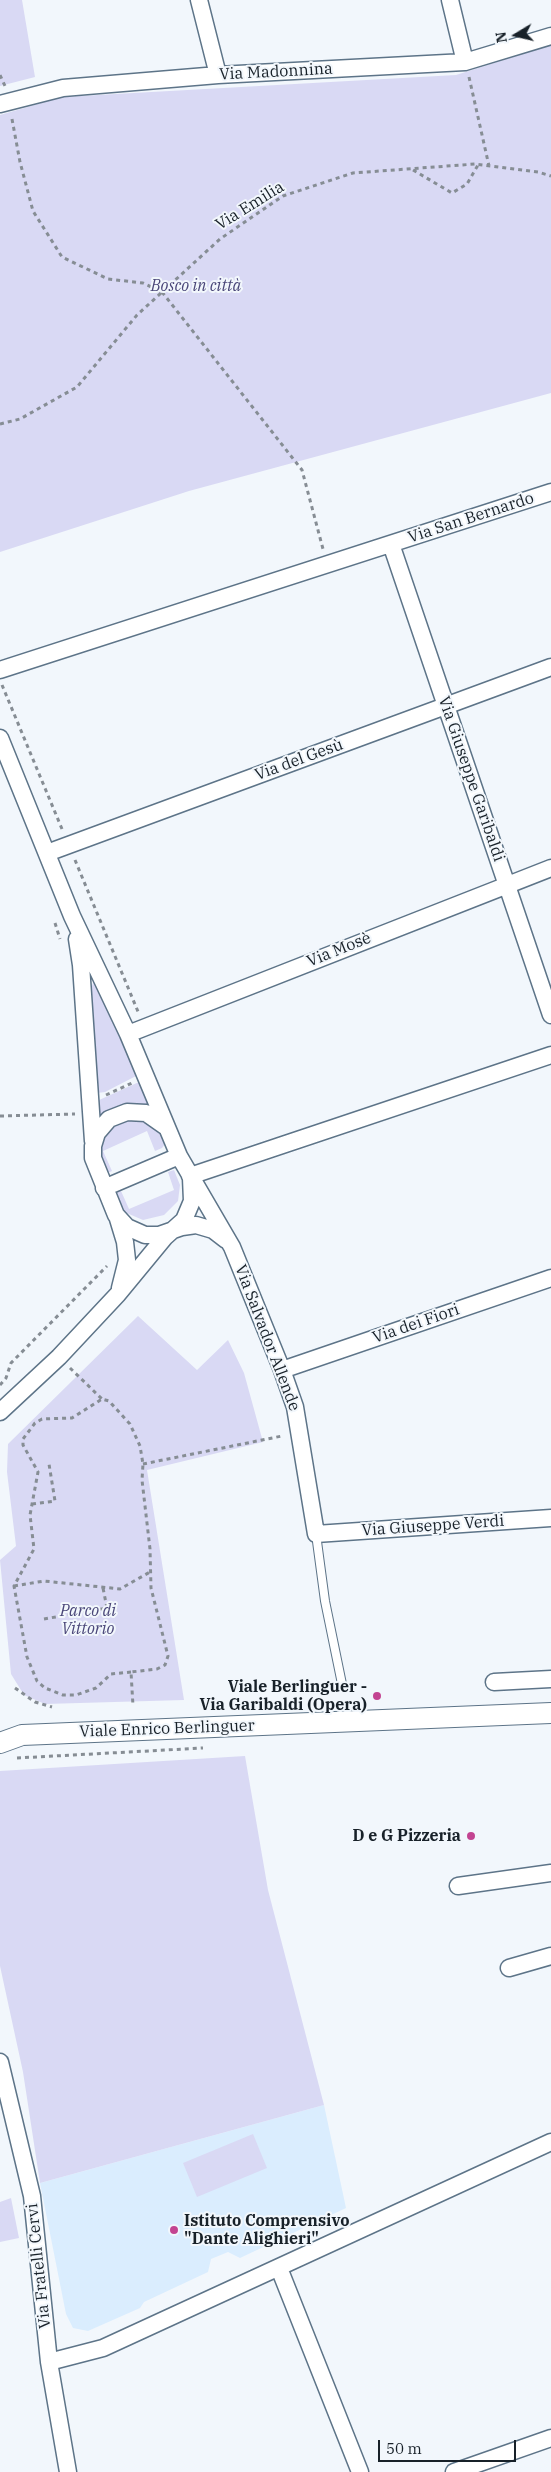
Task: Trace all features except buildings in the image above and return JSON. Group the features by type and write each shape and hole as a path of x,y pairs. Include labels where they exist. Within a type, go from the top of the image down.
{"street":[{"path":"199,0 218,75"},
{"path":"450,0 465,62"},
{"name":"Via Madonnina","path":"5,103 63,88 218,75 465,62 551,36"},
{"name":"Via San Bernardo","path":"0,670 551,492"},
{"name":"Via Giuseppe Garibaldi","path":"391,544 551,1015"},
{"name":"Via del Gesù","path":"47,853 72,850 551,666"},
{"path":"0,738 72,916 82,965 84,1098 93,1146 93,1158 125,1242 127,1260 118,1294"},
{"name":"Via Mosè","path":"128,1034 506,884 551,868"},
{"name":"Via Salvador Allende","path":"72,916 128,1034 166,1127 180,1156 190,1176 217,1217 232,1247 282,1370 295,1407 316,1534"},
{"path":"0,1412 59,1357 118,1294 171,1231 181,1224 189,1212 192,1196 190,1176 551,1055"},
{"name":"Via Salvador Allende","path":"93,1146 100,1128 109,1119 121,1113 133,1111 146,1113 166,1127"},
{"path":"104,1188 180,1156"},
{"path":"116,1215 127,1227 140,1234 159,1235 188,1225 201,1225 219,1233 232,1247"},
{"name":"Via dei Fiori","path":"282,1370 551,1278"},
{"name":"Via Giuseppe Verdi","path":"316,1534 551,1518"},
{"path":"494,1682 551,1679"},
{"name":"Viale Enrico Berlinguer","path":"0,1743 22,1735 551,1713"},
{"name":"Viale Enrico Berlinguer","path":"0,1729 22,1735"},
{"path":"458,1886 551,1873"},
{"path":"509,1968 551,1956"},
{"name":"Via Fratelli Cervi","path":"0,2062 32,2196 49,2362 68,2472"},
{"path":"49,2362 103,2348 551,2142"},
{"path":"279,2268 360,2472"},
{"path":"454,2472 551,2438"}],"lane":[{"name":"Via Salvador Allende","path":"316,1534 325,1602 342,1684"}],"path":[{"path":"465,62 489,166"},
{"path":"0,75 5,103 33,211 62,257 108,279 143,283 162,292 302,470 327,565"},
{"path":"412,170 452,193 467,184 478,165"},
{"name":"Via Emilia","path":"0,424 20,419 77,387 137,315 220,239 283,196 353,173 478,165 538,172 551,176"},
{"path":"0,680 145,1027"},
{"path":"52,914 60,941"},
{"path":"78,1120 78,1114 84,1098 99,1098 146,1076"},
{"path":"0,1116 78,1114"},
{"path":"0,1385 6,1378 11,1362 108,1265"},
{"path":"59,1357 102,1399 109,1401 130,1424 140,1446 144,1464 142,1480 150,1549 151,1588 168,1656 165,1664 157,1669 110,1674 96,1688 76,1695 63,1695 46,1688 37,1681 27,1657 14,1586 34,1549 30,1515 38,1472 22,1445 22,1439 35,1423 42,1419 72,1418 102,1399"},
{"path":"144,1464 283,1436"},
{"path":"32,1504 55,1501 49,1464"},
{"path":"14,1586 44,1581 120,1589 150,1572"},
{"path":"44,1619 107,1608 103,1588"},
{"path":"131,1672 133,1706"},
{"path":"14,1688 35,1702 52,1707"}],"shaded area":[{"name":"Istituto Comprensivo \"Dante Alighieri\"","path":"324,2105 346,2208 240,2258 228,2252 211,2259 208,2272 144,2302 140,2308 88,2331 73,2328 66,2314 40,2183"}],"green space":[{"path":"0,0 22,0 35,77 0,86"},
{"name":"Bosco in città","path":"551,45 551,393 189,491 0,552 0,115 62,97 456,75"},
{"path":"94,980 103,993 136,1076 105,1092 97,1093 91,989"},
{"path":"139,1082 148,1103 147,1106 123,1105 104,1112 97,1119 97,1101"},
{"path":"134,1120 148,1123 158,1129 165,1144 162,1148 155,1151 147,1131 103,1151 112,1171 103,1175 99,1165 100,1143 107,1130 125,1121"},
{"path":"174,1170 180,1185 178,1201 164,1215 143,1220 122,1211 114,1195 116,1192 121,1191 129,1209 174,1190 168,1172"},
{"name":"Parco di Vittorio","path":"138,1316 197,1370 228,1340 244,1373 263,1442 147,1470 184,1700 45,1704 24,1695 11,1674 0,1560 16,1546 7,1472 8,1444"},
{"path":"245,1756 268,1890 324,2105 40,2183 23,2072 0,1966 0,1771"},
{"path":"253,2134 267,2168 197,2197 183,2163"},
{"path":"11,2198 19,2238 0,2242 0,2202"}],"place":[{"name":"Viale Berlinguer - Via Garibaldi (Opera)","path":"377,1696"},
{"name":"D e G Pizzeria","path":"471,1836"},
{"name":"Istituto Comprensivo \"Dante Alighieri\"","path":"174,2230"}]}
